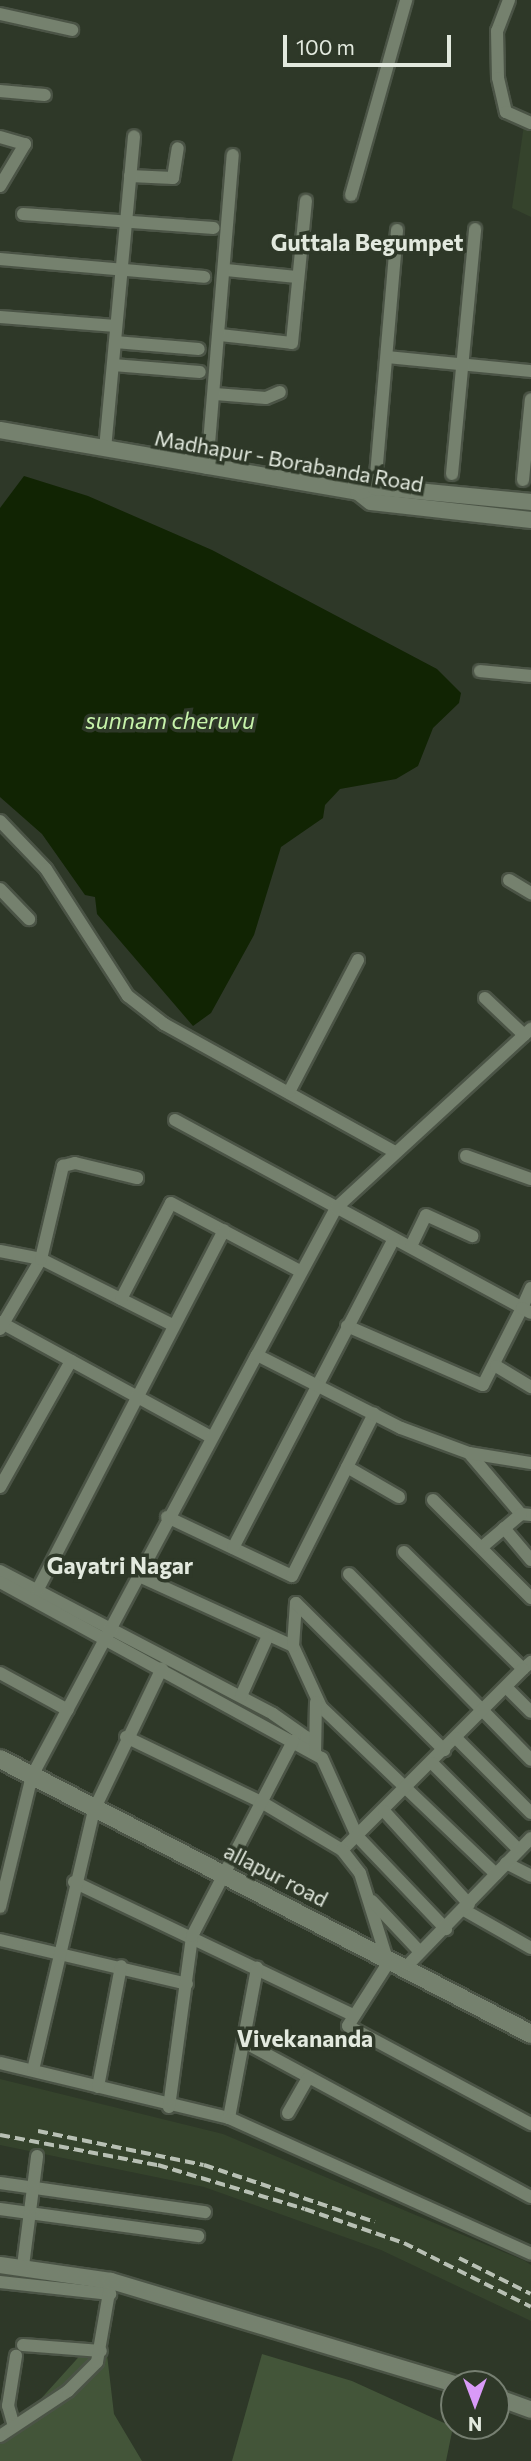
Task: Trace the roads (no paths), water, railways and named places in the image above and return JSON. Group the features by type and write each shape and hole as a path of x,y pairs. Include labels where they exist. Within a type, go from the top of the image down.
{"main road":[{"name":"allapur road","path":"0,1759 531,2034"}],"street":[{"path":"351,195 406,0"},
{"path":"509,0 497,31 498,78 506,112 531,123"},
{"path":"0,14 72,30"},
{"path":"0,91 44,95"},
{"path":"105,449 134,136"},
{"path":"0,137 25,144 2,179"},
{"path":"130,176 173,178 178,148"},
{"path":"207,468 226,270 233,155"},
{"path":"220,335 292,343 306,201"},
{"path":"23,214 213,228"},
{"path":"452,474 475,229"},
{"path":"375,487 397,230"},
{"path":"0,259 204,277"},
{"path":"226,270 297,277"},
{"path":"0,317 116,326"},
{"path":"115,342 199,349"},
{"path":"387,356 531,371"},
{"path":"113,365 200,372"},
{"path":"215,394 266,398 280,392"},
{"path":"523,480 531,399"},
{"name":"Madhapur - Borabanda Road","path":"0,430 207,468 358,492 371,502 531,520"},
{"path":"358,492 375,487 531,502"},
{"path":"480,671 531,676"},
{"path":"0,821 46,869 128,996 164,1024 393,1151"},
{"path":"509,880 531,893"},
{"path":"0,889 29,919"},
{"path":"289,1092 358,960"},
{"path":"0,1907 32,1776 167,1517 257,1354 299,1271 336,1208 393,1151 527,1032 485,998"},
{"path":"175,1120 527,1310"},
{"path":"467,1156 531,1179"},
{"path":"137,1178 75,1163 63,1166 41,1259 1,1325 211,1437"},
{"path":"121,1299 171,1203 299,1271"},
{"path":"411,1246 426,1215 472,1236"},
{"path":"38,1589 224,1230"},
{"path":"233,1548 346,1326 394,1239"},
{"path":"0,1251 41,1259 173,1325"},
{"path":"346,1326 476,1386 488,1382 527,1310 531,1288"},
{"path":"257,1354 374,1414 469,1453 531,1463"},
{"path":"0,1486 71,1360"},
{"path":"495,1366 531,1387"},
{"path":"167,1517 292,1576 374,1414"},
{"path":"469,1453 526,1515 504,1528 482,1548"},
{"path":"347,1466 399,1497"},
{"path":"433,1500 531,1598"},
{"path":"504,1528 531,1560"},
{"path":"342,1850 408,1789 529,1663 404,1552"},
{"path":"0,1571 241,1696 306,1737 357,1836 446,1929"},
{"path":"349,1574 531,1760"},
{"path":"137,1575 267,1638 293,1646"},
{"path":"0,1581 318,1756"},
{"path":"318,1756 316,1702 293,1646 296,1603 444,1750"},
{"path":"241,1696 267,1638"},
{"path":"33,2070 74,1882 94,1810 126,1737 162,1668"},
{"path":"0,1673 68,1710"},
{"path":"506,1687 531,1712"},
{"path":"316,1702 496,1874"},
{"path":"126,1737 263,1803 342,1850 370,1898 394,1962"},
{"path":"456,1738 531,1813"},
{"path":"169,2107 192,1936 293,1741"},
{"path":"432,1763 519,1850"},
{"path":"384,1811 466,1907 531,1948"},
{"path":"531,1838 446,1929 420,1952 394,1962 353,2015 348,2026 531,2123"},
{"path":"506,1863 531,1876"},
{"path":"74,1882 353,2015"},
{"path":"370,1898 420,1952"},
{"path":"0,1940 121,1966 187,1984"},
{"path":"98,2087 121,1966"},
{"path":"229,2118 257,1968"},
{"path":"244,2042 531,2197"},
{"path":"0,2063 169,2107 229,2118 530,2251"},
{"path":"288,2113 308,2078"},
{"path":"23,2266 37,2156"},
{"path":"0,2183 205,2212"},
{"path":"0,2208 198,2236"},
{"path":"0,2265 23,2266 111,2288 440,2381"},
{"path":"0,2282 111,2288"},
{"path":"0,2436 13,2423 68,2391 101,2351 111,2288"},
{"path":"13,2423 8,2406 20,2351 101,2351"},
{"path":"510,2402 531,2410"}],"water":[{"name":"sunnam cheruvu","path":"24,476 88,496 212,550 437,669 461,693 459,703 433,728 418,766 396,779 340,789 325,805 323,818 281,847 254,935 211,1013 193,1026 97,914 95,897 85,895 42,834 0,797 0,508"}],"railway":[{"path":"38,2131 204,2165 375,2222"},
{"path":"0,2135 158,2165 305,2209 404,2243 531,2307"},
{"path":"459,2258 531,2294"}],"district":[{"name":"Guttala Begumpet","path":"367,242"},
{"name":"Gayatri Nagar","path":"120,1565"},
{"name":"Vivekananda","path":"305,2038"}]}
